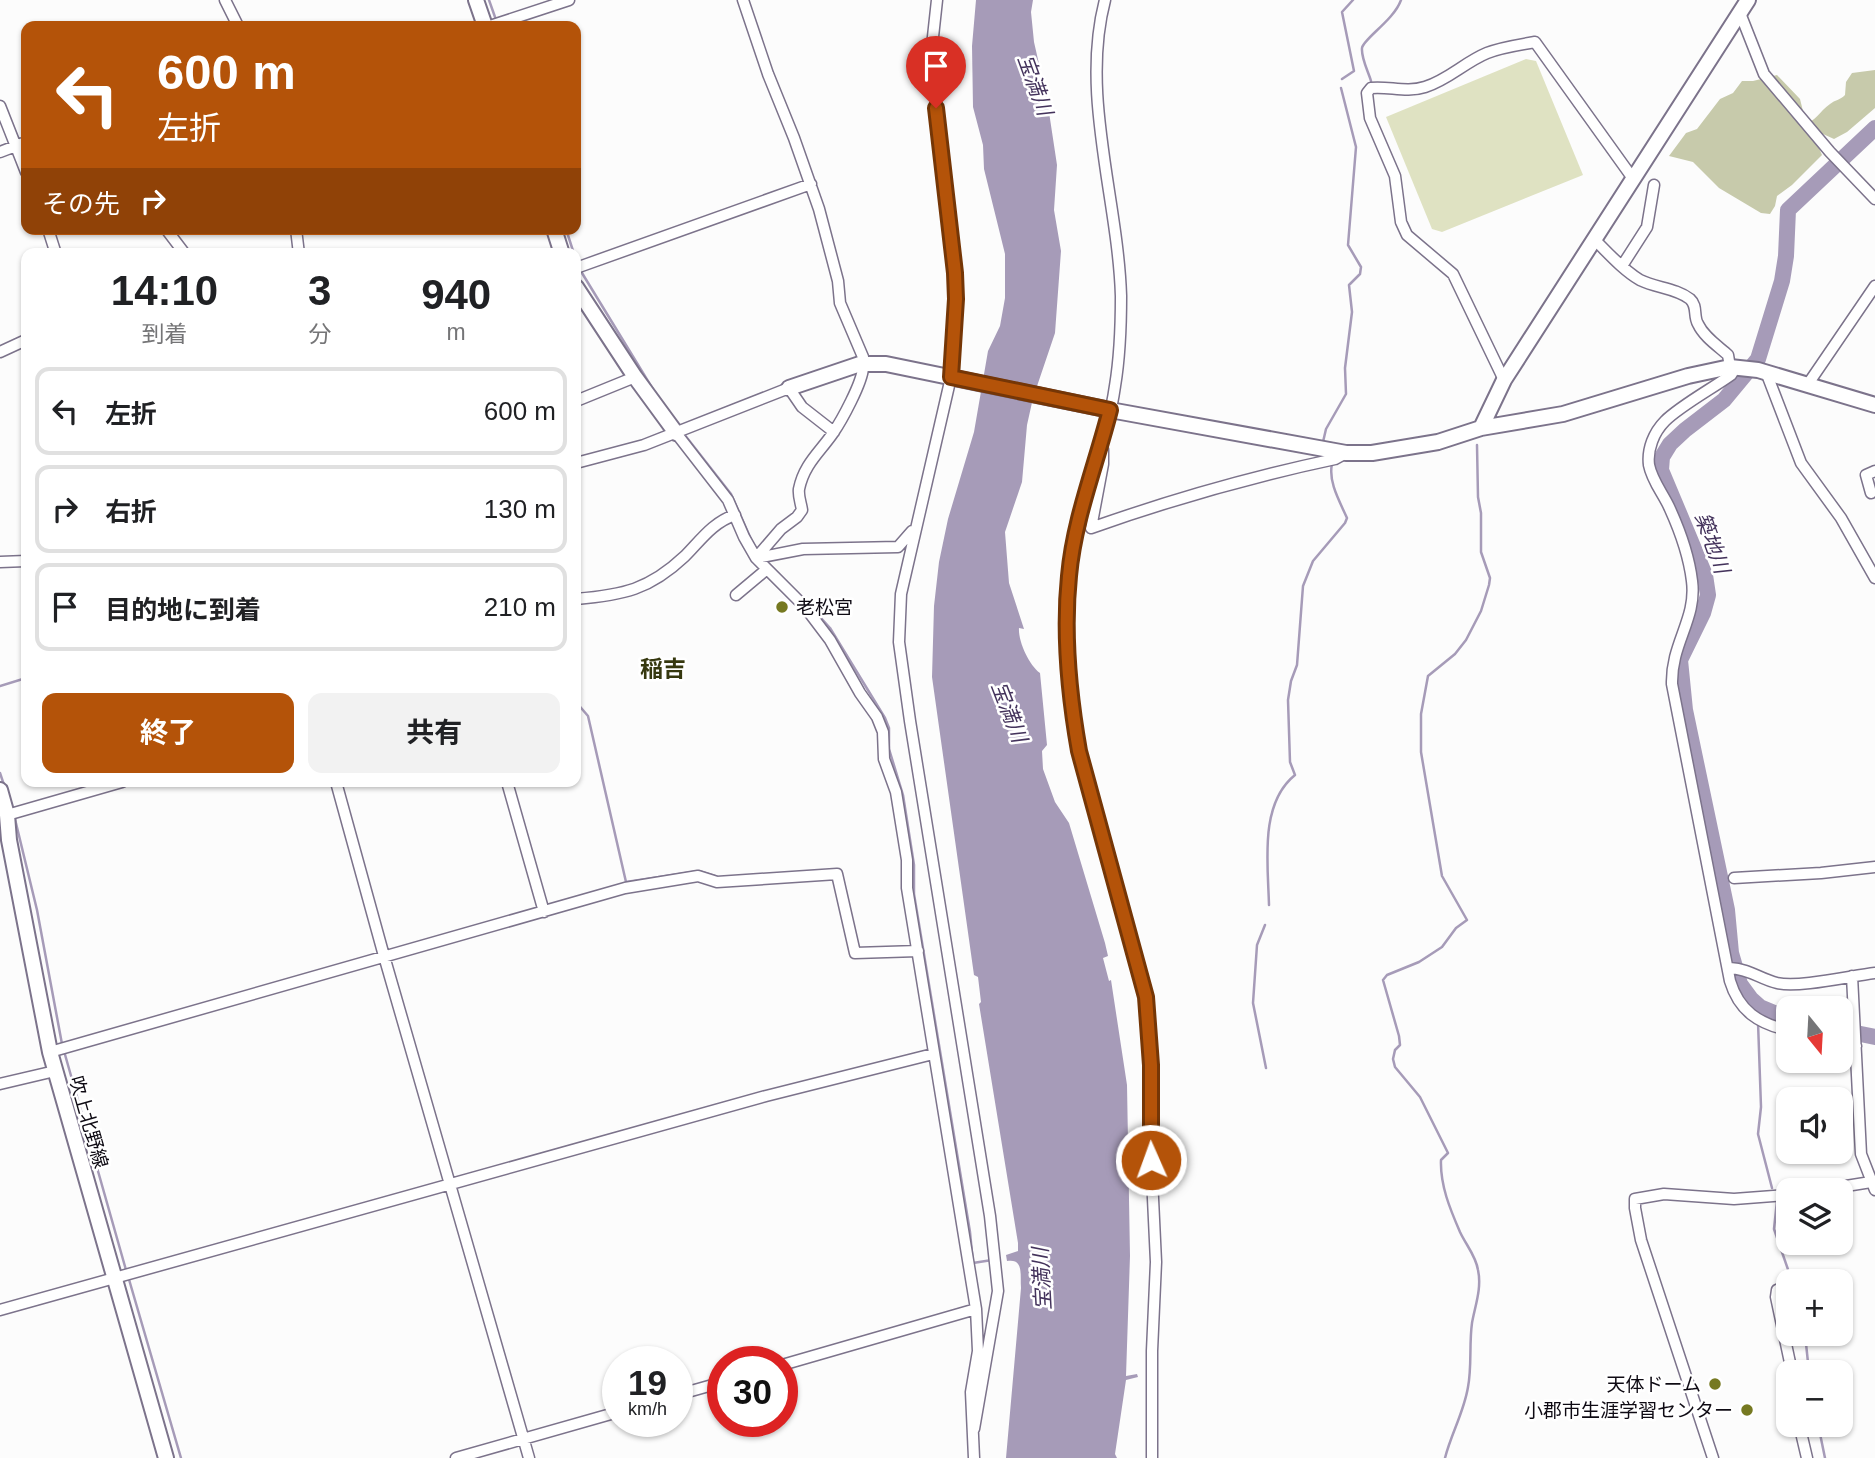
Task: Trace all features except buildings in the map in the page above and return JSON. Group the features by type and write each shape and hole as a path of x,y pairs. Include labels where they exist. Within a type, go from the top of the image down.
{"street":[{"path":"225,0 236,21"},
{"path":"476,0 485,21"},
{"path":"503,21 569,0"},
{"path":"743,0 768,74 811,184 838,281 840,303 863,362 857,389 834,432 812,458 803,475 799,492 802,510 756,558"},
{"path":"937,0 932,46 938,132 956,299 957,378 914,528 898,619 899,642 990,1216 998,1284 997,1307 974,1429"},
{"path":"1105,0 1097,39 1098,102 1121,295 1120,340 1115,387 1106,409 1103,464 1091,528 1219,486 1335,459 1346,453"},
{"path":"1744,6 1764,75 1875,199"},
{"path":"1481,428 1504,380 1744,6"},
{"path":"1504,380 1453,274 1406,235 1401,222 1395,176 1390,160 1374,131 1367,107 1367,93 1371,88 1407,90 1425,87 1486,54 1535,42 1634,180"},
{"path":"0,106 21,144 0,152"},
{"path":"581,266 811,184"},
{"path":"1622,266 1647,227 1654,185"},
{"path":"1595,240 1642,281 1675,291 1689,299 1695,306 1698,324 1703,332 1728,355 1735,367"},
{"path":"1808,384 1875,286"},
{"path":"581,294 635,377 728,500 756,558 805,607 830,640 877,717 883,732 884,759 896,792 908,860 907,888 976,1309 978,1351 971,1392 974,1458"},
{"path":"0,352 21,342"},
{"path":"581,462 616,454 676,433 825,374 860,364 886,364 1106,409 1346,453 1372,453 1438,442 1481,428 1563,414 1688,376 1735,367 1766,372 1875,405"},
{"path":"1735,367 1731,374 1666,420 1654,436 1650,465 1678,530 1692,580 1693,601 1675,654 1672,684 1730,981 1733,993 1744,1009 1754,1018 1776,1027"},
{"path":"1766,372 1801,463 1841,518 1875,579"},
{"path":"581,399 635,377"},
{"path":"789,388 802,407 834,432"},
{"path":"1103,437 1081,513 1069,575 1068,656 1072,710 1079,751 1147,1008 1156,1262 1152,1351 1152,1458"},
{"path":"1871,493 1866,475 1875,471"},
{"path":"581,598 628,593 648,584 667,572 722,519 735,515"},
{"path":"756,558 803,549 898,547 914,528"},
{"path":"898,547 906,571"},
{"path":"0,562 21,561"},
{"path":"736,595 767,569"},
{"path":"7,815 105,787"},
{"path":"337,787 529,1458"},
{"path":"508,787 544,912"},
{"name":"吹上北野線","path":"0,790 7,815 4,842 50,1052 166,1458"},
{"path":"1734,878 1875,867"},
{"path":"50,1052 625,888 698,876 718,882 836,874 855,953 918,951"},
{"path":"1731,968 1745,969 1776,983 1791,984 1875,973"},
{"path":"1852,976 1861,1154 1873,1186 1853,1188"},
{"path":"0,1310 451,1182 766,1096 933,1054"},
{"path":"0,1084 55,1071"},
{"path":"1713,1458 1641,1240 1634,1209 1635,1199 1664,1194 1734,1199 1776,1196"},
{"path":"798,1360 976,1309"},
{"path":"456,1458 602,1416"},
{"path":"1803,1437 1807,1458"}],"green space":[{"path":"1526,59 1536,61 1583,175 1442,232 1432,229 1386,117"},
{"path":"1875,70 1875,108 1847,132 1834,139 1823,134 1815,139 1822,155 1777,196 1770,214 1761,213 1719,188 1693,162 1669,156 1686,133 1697,129 1720,99 1733,93 1742,81 1777,75 1800,99 1803,111 1796,121 1802,126 1845,95 1846,82 1852,73"}],"water":[{"name":"宝満川","path":"976,0 1033,0 1031,12 1034,42 1047,99 1057,165 1054,210 1061,251 1055,333 1033,398 1027,425 1022,482 1005,532 1009,583 1024,629 1019,628 1020,639 1028,659 1040,673 1047,745 1042,751 1043,769 1055,802 1069,823 1105,943 1108,956 1103,958 1109,981 1111,980 1127,1085 1130,1256 1126,1376 1137,1374 1138,1377 1126,1380 1115,1454 1117,1458 1006,1458 1021,1273 1019,1265 1007,1261 1006,1255 1018,1251 1018,1243 979,1004 978,977 974,975 932,677 934,606 939,562 948,519 974,432 988,351 1000,326 1005,298 1005,254 984,169 983,145 973,107 972,46"}],"waterway":[{"path":"489,0 495,17"},
{"path":"1342,79 1354,71 1342,12 1353,0"},
{"path":"1371,81 1362,48 1392,15 1401,0"},
{"path":"1323,442 1326,429 1346,394 1345,368 1352,312 1349,285 1360,274 1361,267 1348,245 1356,147 1341,88"},
{"name":"築地川","path":"1776,1014 1760,1007 1751,999 1740,984 1731,953 1727,910 1685,710 1680,660 1703,613 1708,595 1705,575 1661,470 1662,457 1670,444 1685,430 1724,400 1758,359 1782,281 1788,210 1875,128"},
{"path":"568,235 572,248"},
{"path":"582,273 654,391"},
{"path":"684,434 731,494 754,546"},
{"path":"1445,1458 1468,1387 1471,1331 1479,1277 1477,1265 1460,1232 1444,1188 1441,1160 1448,1153 1420,1097 1395,1067 1393,1059 1395,1050 1400,1045 1399,1036 1383,980 1387,975 1419,962 1442,947 1456,928 1467,920 1442,876 1421,752 1421,714 1428,676 1455,654 1466,640 1481,611 1489,585 1490,578 1481,552 1477,445"},
{"path":"1269,905 1267,853 1271,818 1284,787 1295,775 1290,762 1288,700 1297,665 1303,586 1313,561 1347,518 1333,485 1332,464"},
{"path":"811,607 830,628 889,728 889,749 903,795 914,865 914,894 973,1263 992,1260"},
{"path":"0,686 21,680"},
{"path":"581,708 588,716 626,882 699,871 715,876"},
{"path":"0,773 4,785"},
{"path":"14,815 37,910 62,1044"},
{"path":"1265,925 1257,945 1253,1003 1266,1068"},
{"name":"築地川","path":"1751,999 1755,1012"},
{"path":"1758,1022 1761,1107 1758,1134 1772,1188"},
{"name":"築地川","path":"1853,1032 1875,1037"},
{"path":"64,1051 126,1270"},
{"path":"1776,1210 1776,1235"},
{"path":"1783,1255 1788,1269"},
{"path":"128,1276 181,1458"},
{"path":"1806,1346 1808,1360"},
{"path":"1821,1437 1825,1458"}],"place":[{"name":"老松宮","path":"782,607"},
{"name":"天体ドーム","path":"1715,1384"},
{"name":"小郡市生涯学習センター","path":"1747,1410"}],"district":[{"name":"稲吉","path":"663,669"}],"route":[{"path":"936,108 955,273 951,377 1110,410 1072,552 1067,606 1068,656 1072,710 1086,782 1146,997 1151,1065 1151,1160"}]}
